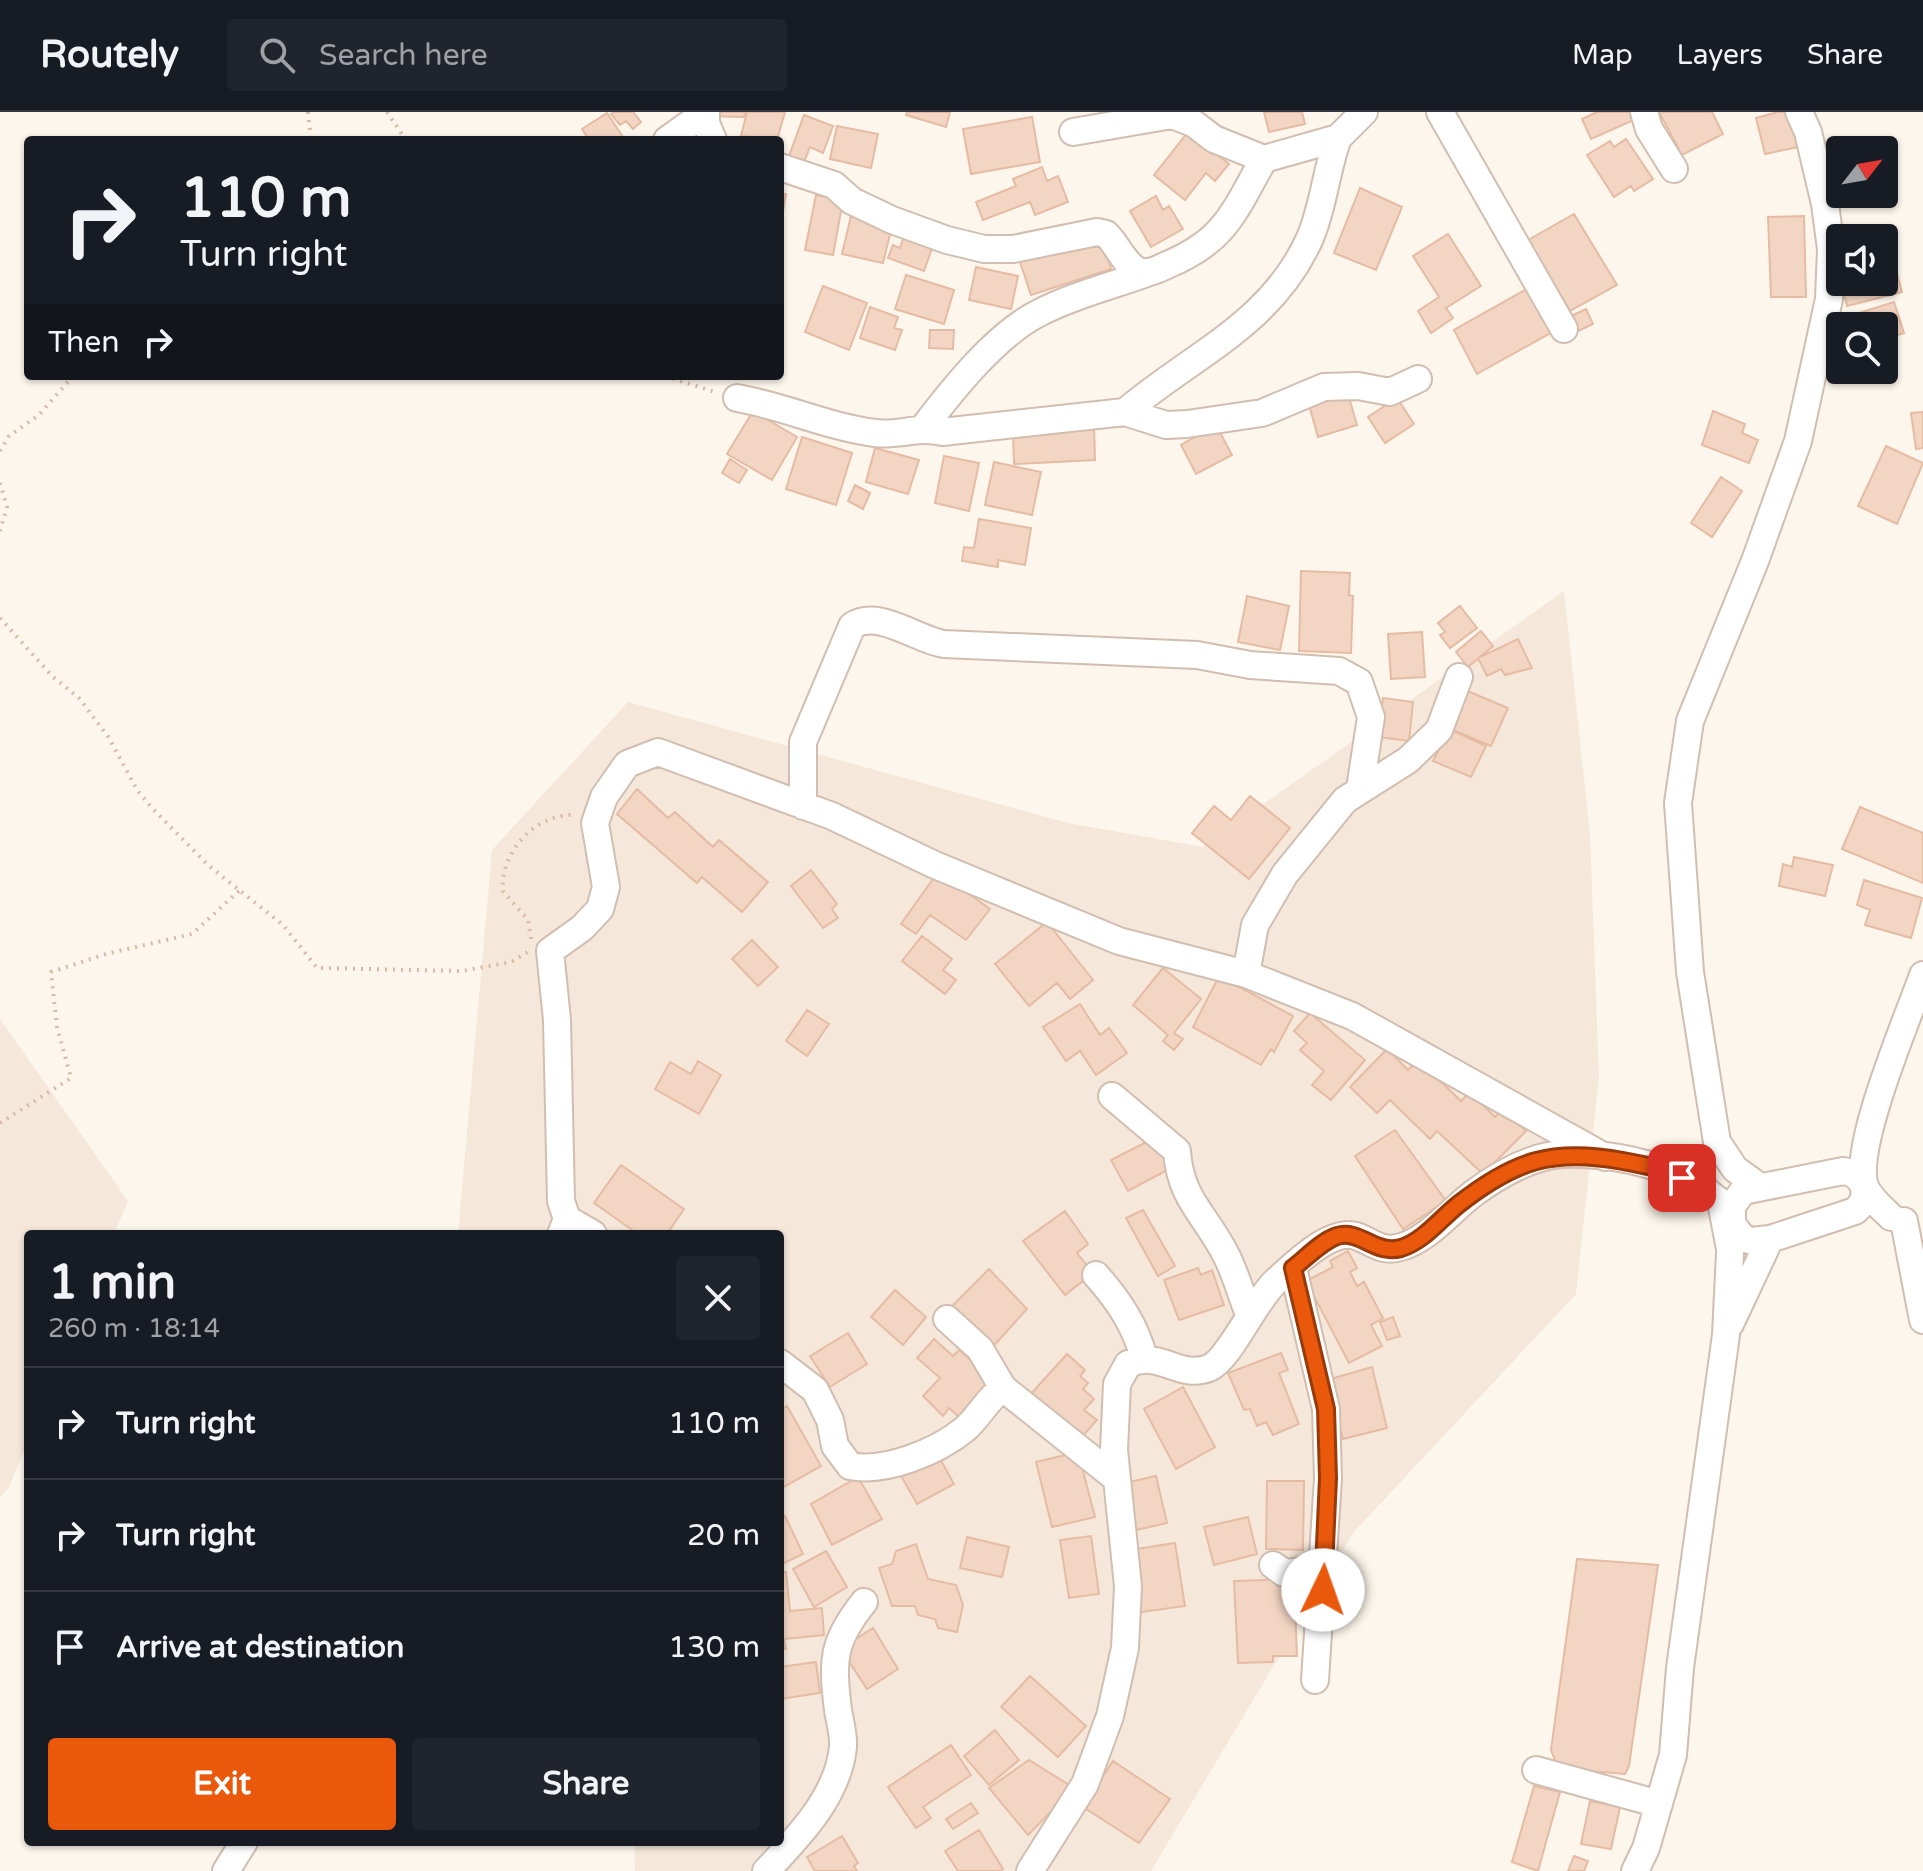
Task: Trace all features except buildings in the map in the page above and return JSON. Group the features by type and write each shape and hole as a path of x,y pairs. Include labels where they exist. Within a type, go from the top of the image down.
{"street":[{"path":"673,136 706,112 712,136"},
{"path":"1073,132 1172,115 1193,123 1214,139 1264,159 1338,138 1364,112"},
{"path":"1440,112 1564,329"},
{"path":"1644,112 1649,129 1674,169"},
{"path":"1728,1225 1715,1184 1719,1153 1690,972 1678,803 1690,721 1755,561 1798,441 1829,299 1831,249 1825,204 1808,132 1799,112"},
{"path":"1125,412 1148,392 1212,351 1264,306 1283,283 1310,238 1338,138"},
{"path":"924,427 948,395 981,361 1036,314 1181,260 1219,233 1238,210 1264,159"},
{"path":"784,168 834,185 852,201 892,220 947,240 984,249 1013,249 1097,232 1106,234 1123,258 1137,270 1147,273"},
{"path":"737,398 769,403 877,434 924,427 942,432 1125,412 1166,425 1187,424 1262,413 1324,387 1358,386 1390,392 1418,379"},
{"path":"803,806 803,742 852,626 862,620 877,620 927,641 944,644 1197,655 1250,665 1339,671 1359,682 1371,717 1360,789"},
{"path":"1246,974 1255,925 1270,898 1338,808 1360,789 1408,760 1439,730 1459,677"},
{"path":"564,1226 557,1020 537,952 582,928 600,909 606,887 595,823 597,811 617,774 635,760 658,752 832,816 935,865 1119,941 1246,974 1352,1016 1605,1157"},
{"path":"1030,1871 1085,1784 1110,1716 1125,1648 1128,1586 1114,1450 1117,1384 1123,1370 1144,1358 1184,1371 1212,1367 1227,1353 1249,1314 1274,1283 1334,1237 1357,1237 1378,1249 1400,1248 1421,1238 1493,1179 1531,1162 1560,1154 1605,1157 1663,1169 1697,1184 1728,1225 1743,1238 1752,1241 1774,1238 1841,1214 1864,1200 1863,1167 1873,1122 1923,975"},
{"path":"1112,1096 1177,1151 1179,1175 1186,1196 1227,1257 1249,1314"},
{"path":"1830,1174 1873,1122"},
{"path":"1663,1169 1700,1165 1719,1153"},
{"path":"1719,1153 1747,1180 1760,1187"},
{"path":"1635,1871 1673,1755 1680,1668 1726,1335 1728,1225 1736,1198 1743,1191 1760,1187 1850,1172 1906,1219 1923,1320"},
{"path":"1841,1214 1906,1219"},
{"path":"1726,1335 1774,1238"},
{"path":"1293,1268 1326,1409 1328,1478 1315,1680"},
{"path":"1096,1275 1118,1300 1137,1334 1144,1358"},
{"path":"947,1319 980,1349 1003,1388 1117,1479"},
{"path":"784,1366 815,1390 830,1420 835,1446 850,1466 869,1470 924,1452 958,1434 1003,1388"},
{"path":"1273,1565 1284,1573 1324,1569"},
{"path":"766,1871 797,1838 823,1802 836,1771 843,1746 834,1676 835,1646 843,1629 864,1602"},
{"path":"1536,1770 1659,1804"},
{"path":"226,1871 242,1846"}],"path":[{"path":"308,112 311,136"},
{"path":"387,112 403,136"},
{"path":"0,451 9,436 39,415 70,380"},
{"path":"678,380 737,398"},
{"path":"0,483 7,507 0,531"},
{"path":"0,618 52,676 79,698 109,738 137,790 152,808 239,891 283,925 317,968 462,971 511,962 537,952 531,940 528,920 506,897 502,883 517,847 541,821 557,815 575,816 595,823"},
{"path":"0,1123 71,1078 57,1027 51,972 106,954 192,934 239,891"}],"shaded area":[{"path":"1564,591 1590,834 1599,1077 1576,1294 1353,1533 1151,1871 635,1871 634,1846 784,1846 784,1230 458,1230 492,850 628,702 1068,823 1203,847"},
{"path":"0,1019 128,1201 116,1230 24,1230 24,1451 9,1487 0,1498"}],"route":[{"path":"1323,1590 1328,1478 1326,1409 1293,1268 1334,1237 1344,1235 1357,1237 1378,1249 1400,1248 1421,1238 1456,1206 1493,1179 1531,1162 1560,1154 1605,1157 1663,1169 1682,1178"}]}
